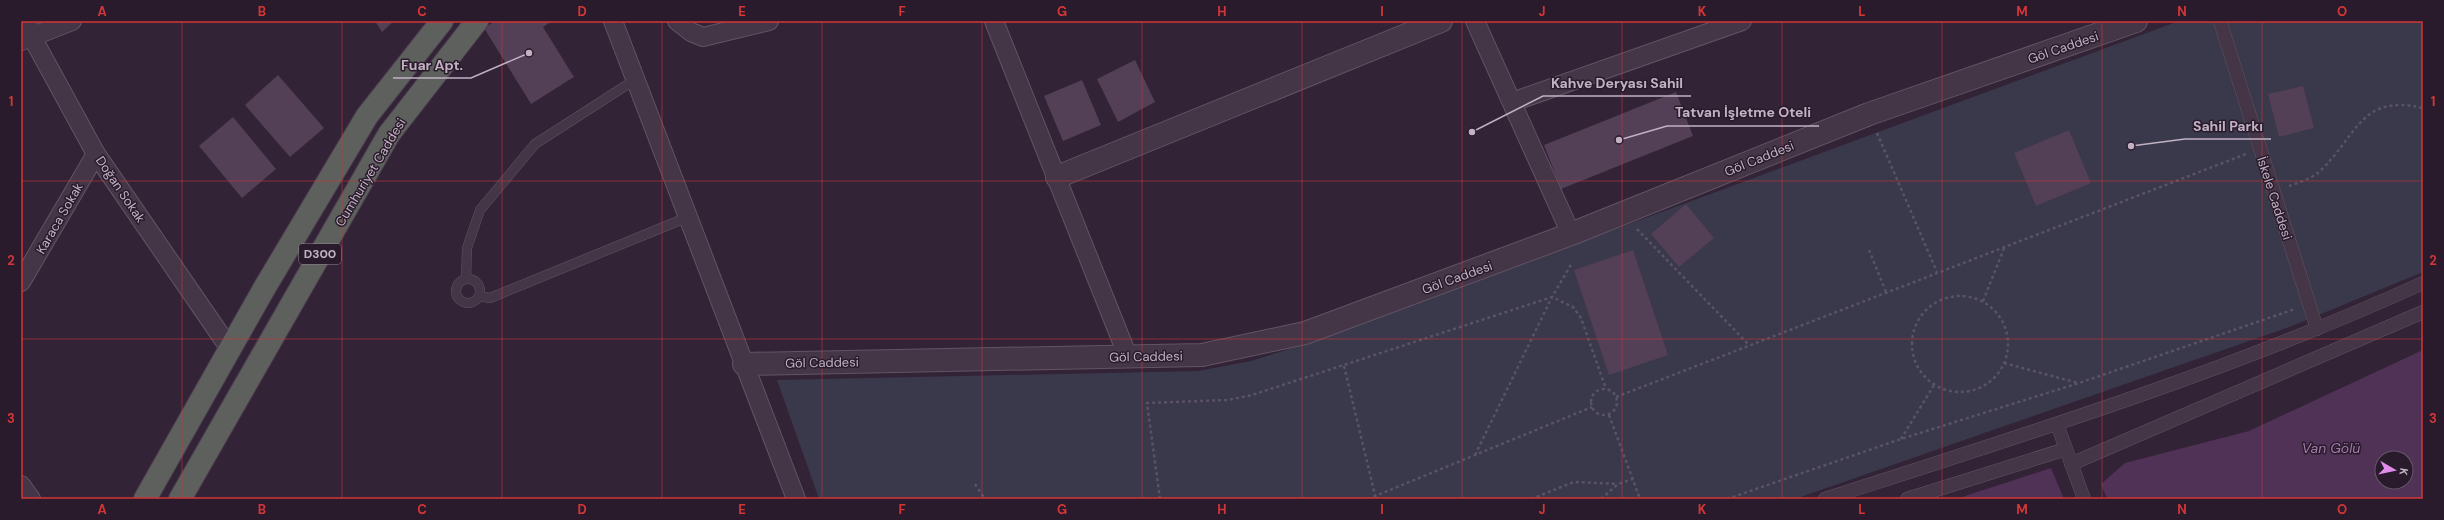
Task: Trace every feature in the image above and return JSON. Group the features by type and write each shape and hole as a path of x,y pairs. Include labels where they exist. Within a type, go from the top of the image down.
{"highway":[{"name":"D300","path":"145,499 230,349 367,116 442,21"},
{"name":"Cumhuriyet Caddesi","path":"180,499 389,134 477,21"}],"street":[{"path":"27,33 72,21"},
{"path":"613,21 796,499"},
{"path":"677,21 691,32 703,37 769,21"},
{"path":"994,21 1128,357"},
{"path":"1057,177 1441,21"},
{"path":"1475,21 1571,234"},
{"path":"1512,102 1742,21"},
{"name":"Göl Caddesi","path":"744,364 1202,355 1305,334 1571,234 1869,114 2136,21"},
{"name":"İskele Caddesi","path":"2220,21 2317,330"},
{"name":"Doğan Sokak","path":"27,33 96,154 230,349"},
{"name":"Karaca Sokak","path":"21,282 96,154"},
{"path":"1825,499 2057,424 2317,330 2423,283"},
{"path":"2071,464 2423,312"},
{"path":"2057,424 2084,499"},
{"path":"1907,499 2066,449"},
{"path":"21,485 31,499"}],"lane":[{"path":"466,279 467,248 480,210 535,144 636,79"},
{"path":"479,296 478,284 473,280 462,280 456,288 457,297 465,302 469,303 479,296 490,298 688,217"}],"path":[{"path":"2274,192 2318,173 2365,115 2376,109 2400,103 2423,108"},
{"path":"1869,114 1937,272"},
{"path":"1616,397 2259,149"},
{"path":"1622,213 1749,345"},
{"path":"1983,301 2006,246"},
{"path":"1869,250 1886,292"},
{"path":"1475,456 1552,297 1572,263"},
{"path":"1951,296 1967,296 1983,301 1995,311 2004,324 2008,338 2007,354 2004,363 1992,380 1979,388 1964,392 1948,391 1934,385 1922,374 1914,360 1912,344 1917,322 1923,313 1935,302 1951,296"},
{"path":"1160,499 1147,403 1228,400 1252,395 1552,297 1573,307 1581,318 1606,389 1616,397"},
{"path":"1727,499 1901,438 2079,383 2309,304"},
{"path":"2004,363 2079,383"},
{"path":"1344,366 1375,498"},
{"path":"1901,438 1934,385"},
{"path":"1592,407 1594,394 1606,389"},
{"path":"1592,407 1601,415 1609,415 1615,409 1616,397"},
{"path":"1368,499 1375,498 1592,407"},
{"path":"1609,415 1640,499"},
{"path":"1531,499 1574,482 1618,484 1633,479"},
{"path":"975,484 985,499"},
{"path":"1601,499 1618,484"}],"shaded area":[{"path":"2179,21 2423,21 2423,272 2292,326 1795,499 819,499 777,380 1198,371 1251,361 1299,346"}],"water":[{"name":"Van Gölü","path":"2423,350 2423,499 2107,499 2101,484 2125,463 2249,431"},
{"path":"2051,468 2064,499 1956,499"}],"building":[{"path":"375,21 394,21 382,32"},
{"path":"495,21 552,21 543,27 574,77 531,104 484,28"},
{"path":"1135,60 1155,102 1118,122 1097,79"},
{"path":"278,75 324,128 290,157 245,105"},
{"path":"1082,80 1101,125 1063,141 1044,96"},
{"path":"2303,86 2314,128 2279,137 2268,94"},
{"path":"1676,92 1693,136 1561,189 1544,145"},
{"path":"233,117 276,169 242,198 199,146"},
{"path":"2069,130 2091,183 2036,206 2014,153"},
{"path":"1686,204 1714,238 1679,267 1651,234"},
{"path":"1633,250 1668,355 1609,375 1574,270"}],"place":[{"name":"Fuar Apt.","path":"529,53"},
{"name":"Kahve Deryası Sahil","path":"1472,132"},
{"name":"Tatvan İşletme Oteli","path":"1619,140"},
{"name":"Sahil Parkı","path":"2131,146"}]}
